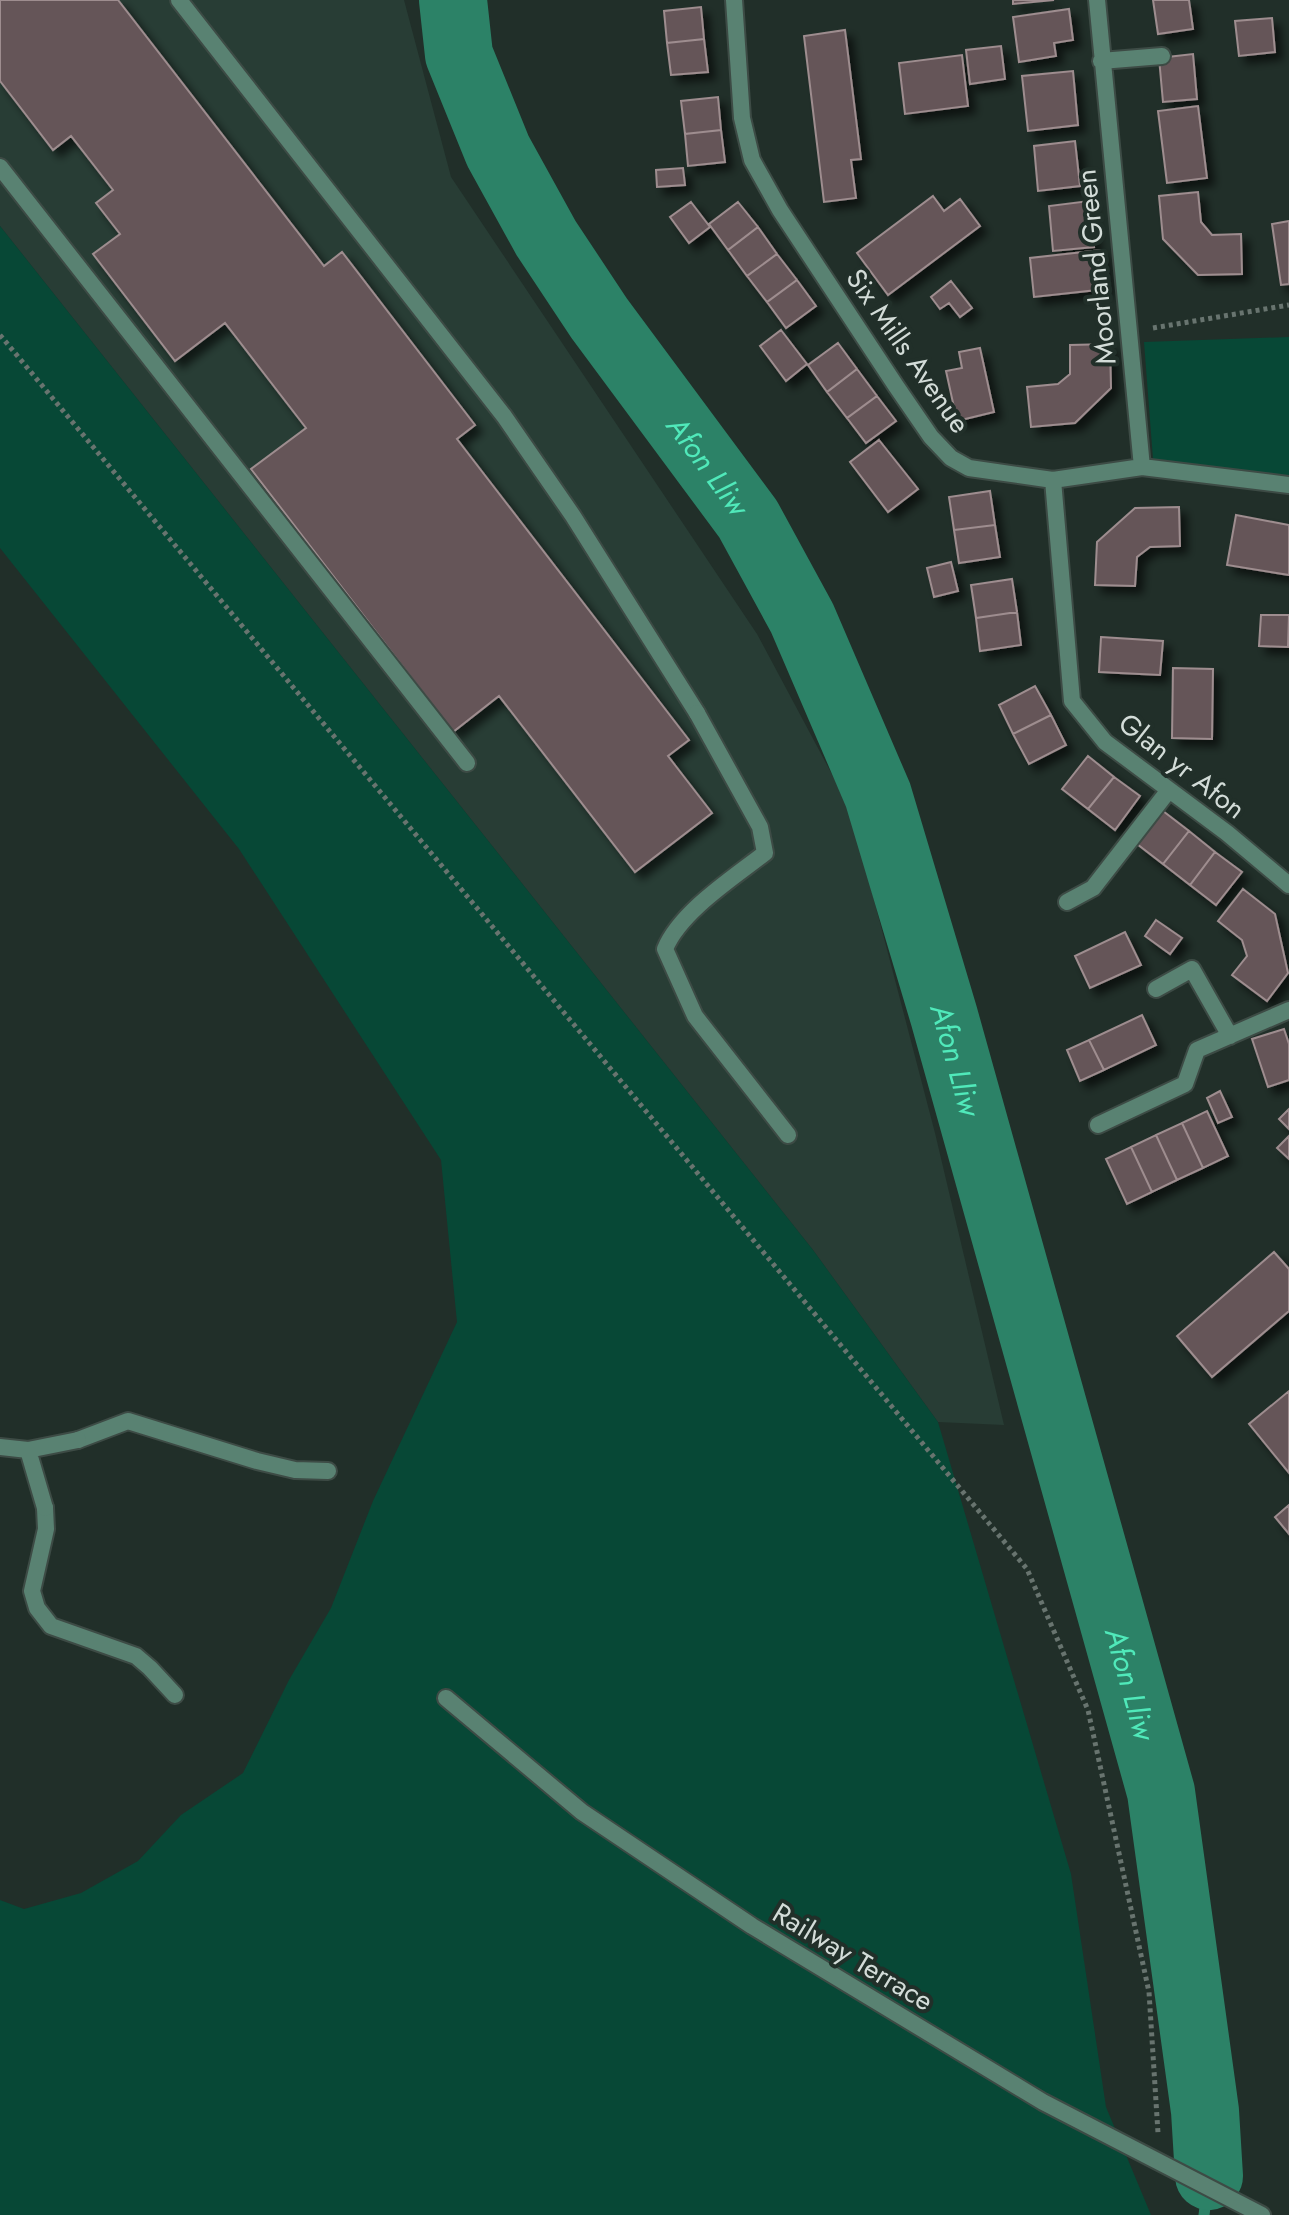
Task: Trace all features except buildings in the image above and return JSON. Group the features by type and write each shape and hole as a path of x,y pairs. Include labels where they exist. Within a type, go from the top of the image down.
{"street":[{"path":"179,0 504,416 573,516 697,713 760,827 765,853 693,911 671,934 665,949 695,1016 788,1135"},
{"name":"Six Mills Avenue","path":"734,0 742,118 752,160 796,236 931,437 951,458 969,468 1053,480 1142,467 1289,485"},
{"name":"Moorland Green","path":"1097,0 1142,467"},
{"path":"1101,61 1162,56"},
{"path":"0,167 467,763"},
{"name":"Glan yr Afon","path":"1053,480 1072,701 1105,742 1227,833 1289,885"},
{"path":"1067,902 1093,888 1169,790"},
{"path":"1156,989 1192,969 1230,1036"},
{"path":"1098,1125 1185,1084 1197,1050 1289,1010"},
{"path":"0,1447 28,1450 78,1440 128,1421 257,1461 295,1470 328,1471"},
{"path":"28,1450 45,1508 46,1529 32,1591 37,1608 51,1626 136,1656 175,1695"},
{"name":"Railway Terrace","path":"446,1698 582,1812 752,1926 1043,2102 1262,2215"}],"path":[{"path":"1128,332 1289,305"},
{"path":"0,335 1027,1569 1088,1710 1149,1992 1160,2162"}],"shaded area":[{"path":"0,0 404,0 451,177 757,634 850,808 935,1133 1004,1425 938,1422 813,1250 0,226"}],"green space":[{"path":"0,226 813,1250 938,1422 1071,1874 1106,2107 1151,2215 0,2215 0,1900 24,1909 81,1893 138,1861 181,1815 243,1773 289,1680 331,1608 373,1501 457,1322 441,1160 239,849 0,548"},
{"path":"1289,337 1289,476 1153,459 1144,342"}],"waterway":[{"name":"Afon Lliw","path":"453,0 459,55 498,151 546,238 599,318 748,519 802,618 878,795 944,1016 1161,1792 1205,2111 1209,2176"},
{"name":"Afon Lliw","path":"1204,2215 1209,2176"}]}
